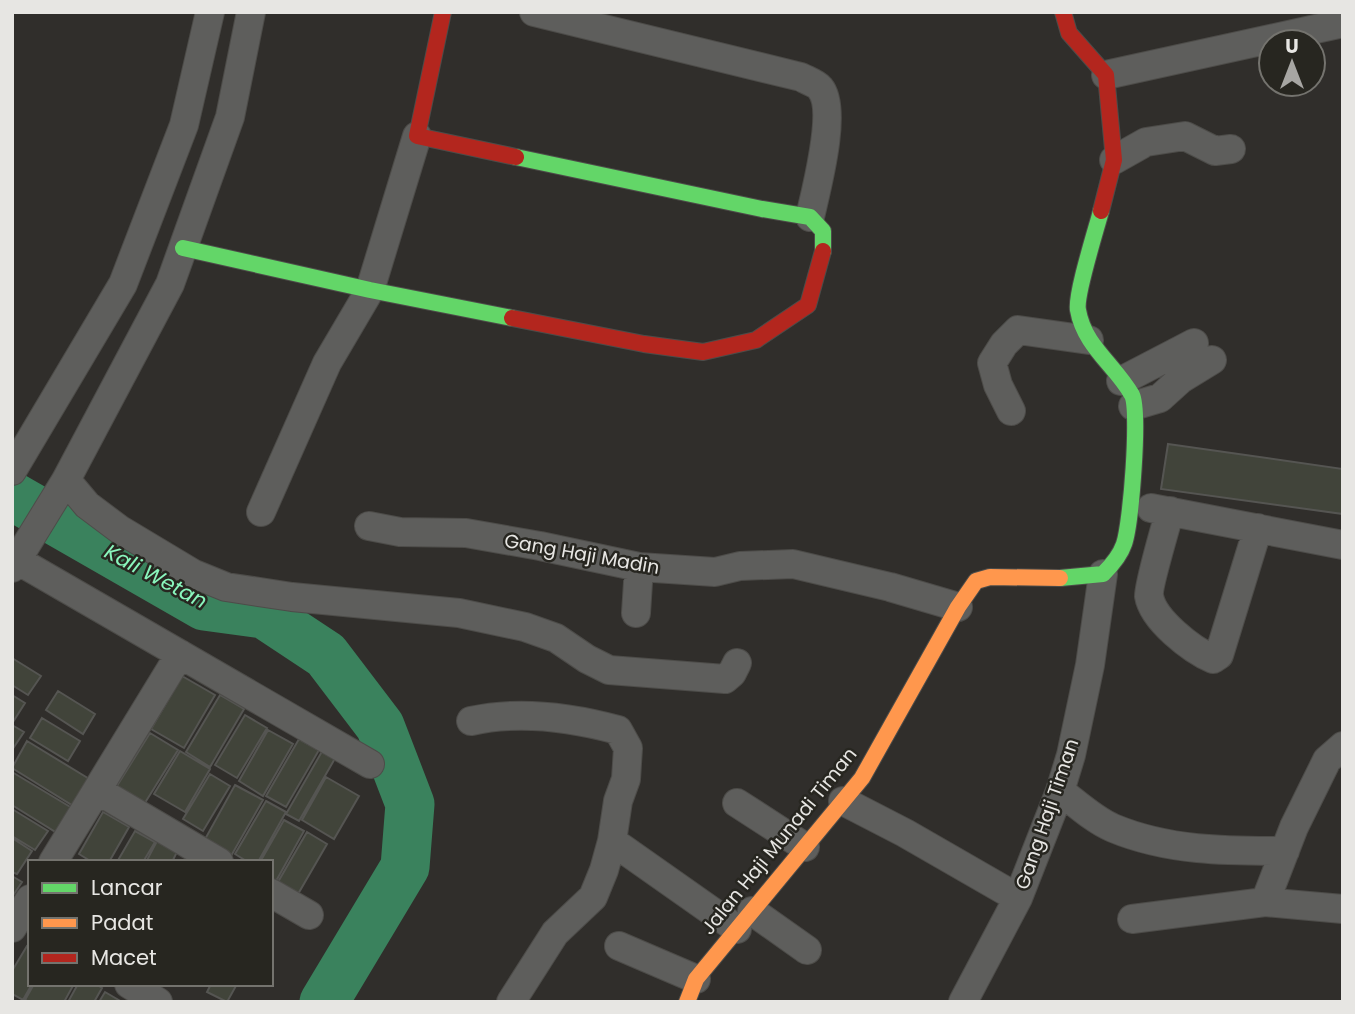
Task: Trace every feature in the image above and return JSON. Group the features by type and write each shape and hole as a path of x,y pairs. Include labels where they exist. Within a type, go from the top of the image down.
{"street":[{"path":"12,471 123,284 184,125 210,12"},
{"path":"251,12 230,117 170,284 61,487 19,556 180,654 370,764"},
{"path":"261,512 327,363 370,290 417,136 443,12"},
{"path":"534,12 801,77 820,88 827,105 825,143 810,217"},
{"path":"1063,12 1069,33 1106,75 1114,160 1077,306 1089,340 1133,397 1131,504 1125,541 1118,557 1103,574"},
{"path":"1106,75 1343,23"},
{"path":"183,248 370,290 644,344 703,352 756,340 808,305 823,256 823,231 810,217 417,136"},
{"path":"1114,160 1146,142 1185,136 1215,151 1231,149"},
{"path":"1011,411 998,385 992,363 1004,344 1018,330 1089,340"},
{"path":"1121,381 1203,351 1181,379 1160,398 1133,406"},
{"path":"61,487 119,529 173,562 226,587 292,597 459,613 525,627 556,638 609,670 725,679 737,663"},
{"path":"1131,504 1343,545"},
{"path":"1170,511 1149,595 1156,613 1168,626 1197,652 1213,659 1219,655 1258,528"},
{"name":"Gang Haji Madin","path":"369,526 400,533 466,533 639,567 715,572 740,566 793,564 890,587 958,607"},
{"path":"636,613 639,567"},
{"name":"Jalan Haji Munadi Timan","path":"692,990 745,920 862,778 958,607 976,581 990,577 1055,578 1103,574"},
{"name":"Gang Haji Timan","path":"963,1002 1018,898 1060,791 1071,755 1090,665 1103,574"},
{"path":"54,860 180,654"},
{"path":"471,721 493,716 546,716 588,722 618,730 628,748 626,779 618,801 612,841 593,897 555,933 511,1002"},
{"path":"1265,902 1285,850 1327,760 1343,746"},
{"path":"97,790 216,860"},
{"path":"1060,791 1111,827 1162,843 1212,851 1285,850"},
{"path":"843,801 1018,898"},
{"path":"737,803 805,846"},
{"path":"612,841 745,920 807,950"},
{"path":"273,894 309,915"},
{"path":"1132,919 1265,902 1343,909"},
{"path":"620,946 692,990"},
{"path":"133,986 158,1002"}],"building":[{"path":"1168,444 1343,469 1343,514 1161,489"},
{"path":"12,658 41,676 28,695 12,685"},
{"path":"182,676 215,695 184,748 151,729"},
{"path":"58,691 95,714 83,734 46,710"},
{"path":"12,695 25,703 13,722 12,722"},
{"path":"220,695 244,709 210,767 186,752"},
{"path":"245,715 267,728 237,778 215,765"},
{"path":"42,718 80,741 68,761 30,738"},
{"path":"12,725 24,732 12,750"},
{"path":"268,730 293,744 263,796 239,781"},
{"path":"150,733 178,750 143,806 115,789"},
{"path":"299,739 319,750 286,807 266,796"},
{"path":"27,741 91,780 75,807 12,768"},
{"path":"324,748 337,755 299,821 286,814"},
{"path":"180,751 210,769 185,812 154,794"},
{"path":"12,772 77,811 62,836 12,805"},
{"path":"210,774 230,786 203,831 183,819"},
{"path":"326,777 359,796 334,839 302,820"},
{"path":"235,785 263,800 231,856 204,841"},
{"path":"266,801 286,812 259,860 245,860 235,854"},
{"path":"12,809 48,831 35,850 12,836"},
{"path":"103,812 129,827 110,860 89,860 79,854"},
{"path":"284,820 304,831 276,881 273,879 273,860 261,860"},
{"path":"135,831 155,842 144,860 118,860"},
{"path":"307,832 327,844 298,894 278,882"},
{"path":"12,838 32,851 17,874 12,872"},
{"path":"157,841 177,852 173,860 147,860"},
{"path":"12,876 22,882 12,897"},
{"path":"28,946 28,986 31,986 23,1000 12,994 12,971"},
{"path":"33,986 73,986 64,1002 25,1000"},
{"path":"77,986 102,988 94,1002 68,1002"},
{"path":"210,986 236,986 227,1002 207,992"},
{"path":"105,992 122,1002 99,1002"}],"waterway":[{"name":"Kali Wetan","path":"12,496 204,606 264,614 326,655 380,726 410,804 405,867 324,1002"}],"traffic: fast":[{"path":"516,157 810,217 823,231 823,251"},
{"path":"1060,578 1103,574 1115,560 1127,533 1135,444 1132,395 1093,345 1081,323 1078,310 1083,278 1101,211"},
{"path":"183,248 370,290 512,318"}],"traffic: slow":[{"path":"687,1002 696,979 862,778 958,607 976,581 990,577 1060,578"}],"traffic: jam":[{"path":"443,12 417,136 516,157"},
{"path":"1063,12 1069,33 1106,75 1114,160 1101,211"},
{"path":"512,318 644,344 703,352 756,340 808,305 823,251"}]}
